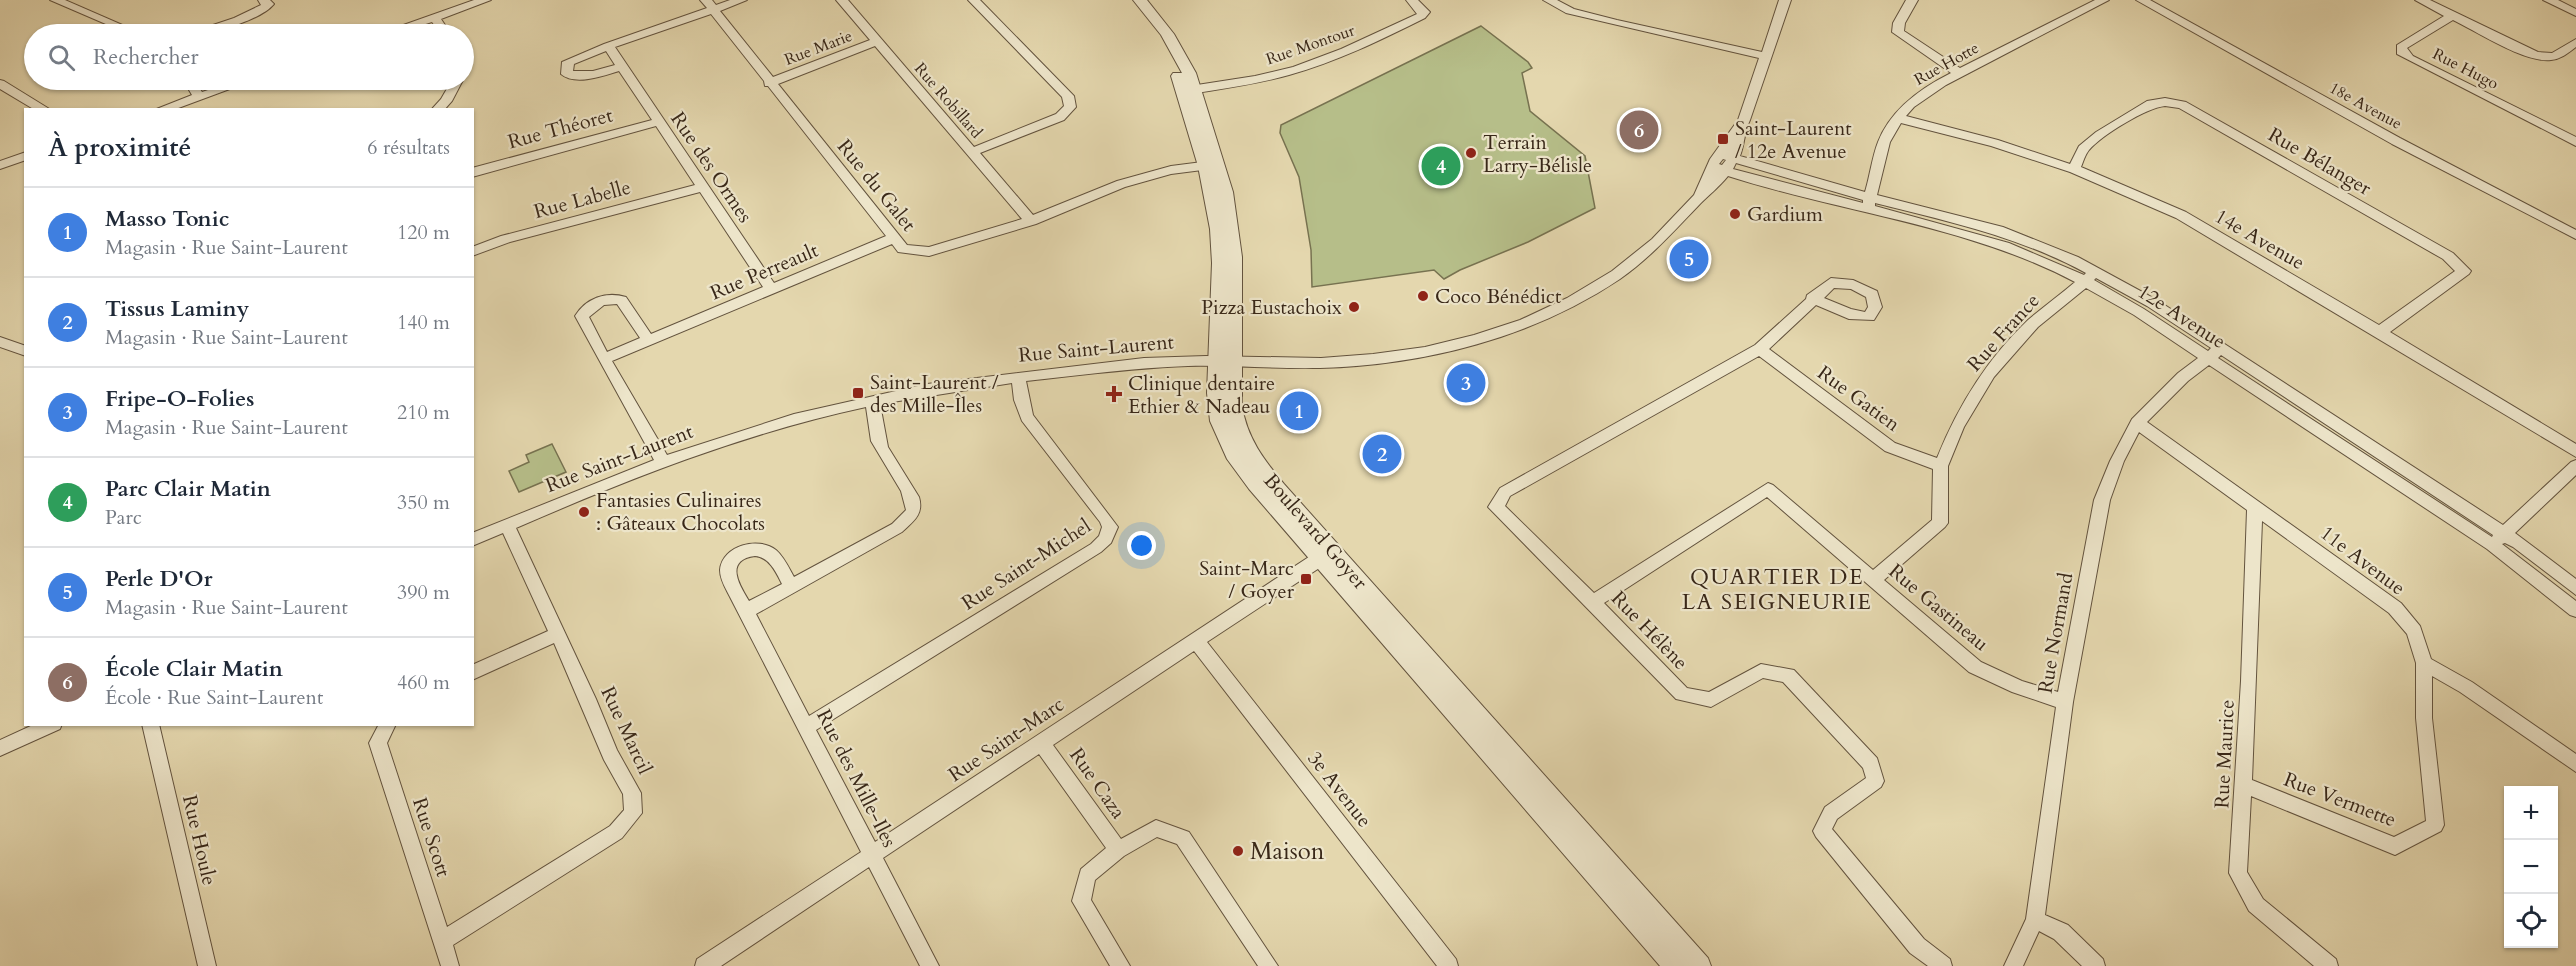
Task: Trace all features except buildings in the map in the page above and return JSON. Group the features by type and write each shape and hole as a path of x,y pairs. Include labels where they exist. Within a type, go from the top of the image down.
{"street":[{"path":"56,0 113,24"},
{"path":"225,24 265,7 268,4 264,0"},
{"path":"416,24 485,0"},
{"path":"621,67 592,75 567,74 568,62 710,5 741,0"},
{"name":"Rue Robillard","path":"842,0 1031,221"},
{"path":"972,152 1060,117 1070,107 1068,96 974,0"},
{"name":"Boulevard Goyer","path":"1126,0 1157,38 1190,90"},
{"name":"Boulevard Goyer","path":"1140,0 1156,17 1174,44 1190,90 1211,165 1219,241 1225,362 1217,412 1229,446 1245,472 1326,554 1700,966"},
{"name":"Rue Montour","path":"1190,90 1257,79 1297,69 1366,42 1421,16 1424,12 1412,0"},
{"path":"1549,0 1570,11 1616,23 1765,56"},
{"name":"Rue Saint-Laurent","path":"474,539 662,462 767,428 872,401 936,388 1018,376 1167,362 1323,363 1393,356 1455,345 1524,324 1574,302 1629,267 1665,236 1700,195 1715,184 1719,168 1726,156 1740,143 1739,131 1785,0"},
{"path":"1912,0 1897,27 1898,32 1960,73"},
{"name":"Rue Hotte","path":"1868,204 1884,142 1899,118 1920,95 2103,0"},
{"name":"18e Avenue","path":"2142,0 2397,141 2576,235"},
{"name":"18e Avenue","path":"2156,0 2424,148 2576,226"},
{"path":"2421,0 2529,53 2547,58 2556,57 2576,42"},
{"path":"2549,0 2576,13"},
{"name":"Rue du Galet","path":"710,5 903,249 929,252 1031,221 1121,184 1171,170 1211,165"},
{"name":"Rue Hugo","path":"2453,15 2401,47 2401,52 2576,142"},
{"path":"435,18 439,24"},
{"name":"Rue Marie","path":"770,83 878,41"},
{"name":"Rue des Ormes","path":"608,46 771,290"},
{"path":"3,88 41,108"},
{"path":"195,90 199,96"},
{"path":"166,108 217,90"},
{"path":"439,108 452,90"},
{"name":"Rue Bélanger","path":"2074,169 2084,149 2100,135 2151,104 2165,102 2182,105 2448,256 2461,266 2464,271 2380,332"},
{"name":"14e Avenue","path":"1899,118 1994,143 2074,169 2181,215 2576,451"},
{"name":"Rue Théoret","path":"474,172 658,122"},
{"name":"12e Avenue","path":"1726,156 1868,204"},
{"path":"0,165 24,157"},
{"name":"12e Avenue","path":"1719,168 1868,204 1998,230 2049,250 2091,276 2139,312 2215,353 2505,534 2576,588"},
{"name":"Rue Labelle","path":"474,251 506,239 703,187"},
{"name":"Rue Perreault","path":"604,359 894,238"},
{"name":"Rue France","path":"1874,579 1940,523 1941,466 1957,426 1989,373 2033,324 2091,276"},
{"path":"649,341 621,300 610,297 593,303 582,316 662,462"},
{"name":"Rue Hélène","path":"1812,298 1760,349 1505,492 1496,507 1682,694 1712,700 1761,671 1788,675 1871,764 1875,782 1831,813 1822,831 1917,946 1943,966"},
{"path":"0,342 24,350"},
{"name":"Rue Gatien","path":"1760,349 1890,447 1941,466"},
{"name":"12e Avenue","path":"2215,353 2492,545 2576,610"},
{"name":"Rue Normand","path":"2013,966 2035,920 2065,702 2102,500 2117,460 2137,423 2183,377 2215,353"},
{"name":"Rue Saint-Michel","path":"806,727 1106,540 1110,527 1105,518 1027,417 1021,400 1018,376"},
{"path":"746,611 897,528 905,523 913,512 914,498 881,447 872,401"},
{"name":"11e Avenue","path":"2137,423 2395,608 2414,632 2424,663"},
{"path":"2492,545 2576,466"},
{"name":"Rue Gastineau","path":"1593,602 1768,489 1975,667 2018,687 2065,702"},
{"name":"Rue Maurice","path":"2255,506 2244,785 2238,873 2256,905 2329,966"},
{"name":"Rue Marcil","path":"442,941 616,832 633,813 632,793 610,754 588,699 507,525"},
{"name":"Rue des Mille-Iles","path":"791,586 768,552 756,549 737,555 732,560 728,571 746,611 930,966"},
{"name":"Boulevard Goyer","path":"1326,554 1675,966"},
{"name":"Rue Saint-Marc","path":"713,963 872,854 1326,554"},
{"path":"474,672 556,634"},
{"name":"3e Avenue","path":"1195,640 1449,966"},
{"path":"2424,663 2466,687 2576,764"},
{"name":"Rue Vermette","path":"2244,785 2395,846 2435,825 2424,718 2424,663"},
{"path":"0,748 50,726"},
{"name":"Rue Houle","path":"150,726 207,966"},
{"name":"Rue Scott","path":"387,726 378,743 450,966"},
{"name":"Rue Caza","path":"1041,742 1118,850"},
{"path":"1122,966 1081,901 1087,875 1118,850 1156,828 1184,838 1269,966"},
{"path":"2035,920 2061,932 2096,966"}],"green space":[{"path":"1481,26 1528,62 1532,68 1522,73 1530,111 1585,156 1595,208 1528,242 1444,279 1434,270 1312,287 1311,250 1299,177 1280,133 1281,125"},
{"path":"552,444 566,472 519,492 509,471 529,462 526,455"}],"place":[{"name":"École Clair Matin","path":"1639,130"},
{"name":"Saint-Laurent / 12e Avenue","path":"1723,139"},
{"name":"Terrain Larry-Bélisle","path":"1471,153"},
{"name":"Parc Clair Matin","path":"1441,166"},
{"name":"Gardium","path":"1735,214"},
{"name":"Perle D'Or","path":"1689,259"},
{"name":"Coco Bénédict","path":"1423,296"},
{"name":"Pizza Eustachoix","path":"1354,307"},
{"name":"Fripe-O-Folies","path":"1466,383"},
{"name":"Saint-Laurent / des Mille-Îles","path":"858,393"},
{"name":"Clinique dentaire Ethier & Nadeau","path":"1114,394"},
{"name":"Masso Tonic","path":"1299,411"},
{"name":"Tissus Laminy","path":"1382,454"},
{"name":"Fantasies Culinaires : Gâteaux Chocolats","path":"584,512"},
{"name":"Saint-Marc / Goyer","path":"1306,579"},
{"name":"Maison","path":"1238,851"}],"district":[{"name":"QUARTIER DE LA SEIGNEURIE","path":"1777,588"}]}
